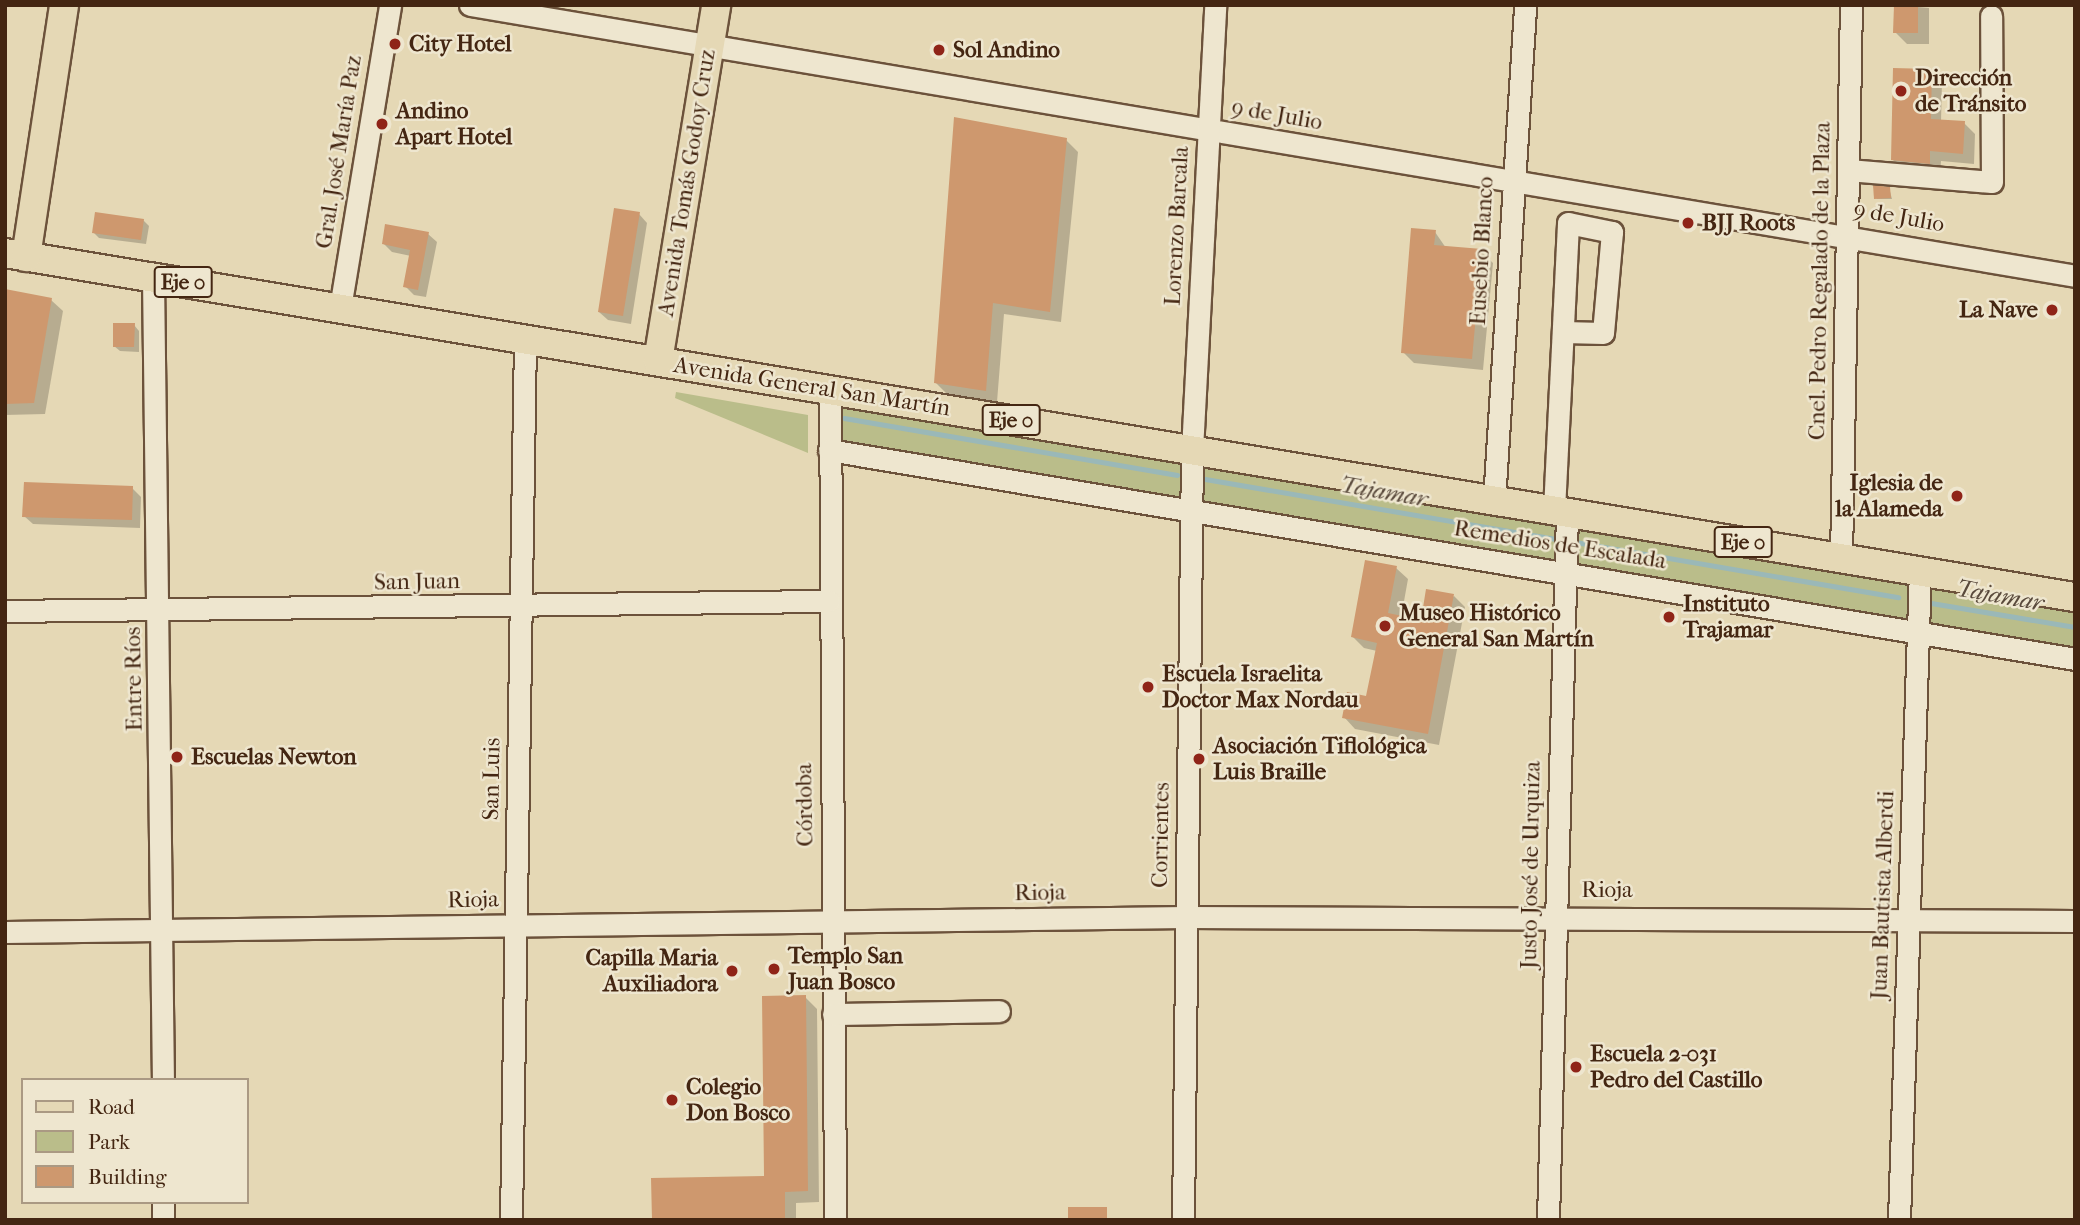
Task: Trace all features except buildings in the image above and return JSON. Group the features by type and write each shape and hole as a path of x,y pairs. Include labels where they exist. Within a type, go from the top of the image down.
{"main road":[{"path":"15,255 64,5"},
{"name":"Avenida Tomás Godoy Cruz","path":"658,361 716,5"},
{"name":"Avenida General San Martín","path":"15,255 2075,597"}],"street":[{"name":"Gral. José María Paz","path":"340,308 390,5"},
{"name":"9 de Julio","path":"470,5 1208,129 1511,183 1847,234 2075,276"},
{"name":"Lorenzo Barcala","path":"1192,450 1215,5"},
{"name":"Eusebio Blanco","path":"1494,501 1511,183 1525,5"},
{"name":"Cnel. Pedro Regalado de la Plaza","path":"1841,558 1851,5"},
{"path":"1848,170 1992,182 1991,16"},
{"name":"Justo José de Urquiza","path":"1548,1220 1565,573 1560,511 1563,332 1568,223 1612,232 1604,333 1563,332"},
{"name":"Entre Ríos","path":"153,277 163,1078"},
{"name":"San Luis","path":"511,1220 525,339"},
{"name":"Córdoba","path":"830,390 829,601 835,1220"},
{"name":"Remedios de Escalada","path":"829,450 2075,659"},
{"name":"Corrientes","path":"1183,1220 1192,450"},
{"name":"Juan Bautista Alberdi","path":"1899,1220 1920,571"},
{"name":"San Juan","path":"5,611 159,612 829,601"},
{"name":"Rioja","path":"5,932 1186,917 1556,916 2075,921"},
{"path":"833,1014 999,1011"}],"green space":[{"path":"830,390 2075,597 2075,659 829,450"},
{"path":"676,392 808,415 808,453 675,398"}],"waterway":[{"name":"Tajamar","path":"844,418 1177,475"},
{"name":"Tajamar","path":"1205,479 1556,539"},
{"name":"Tajamar","path":"1575,542 1898,597"},
{"name":"Tajamar","path":"1925,602 2075,627"}],"place":[{"name":"City Hotel","path":"395,44"},
{"name":"Sol Andino","path":"939,50"},
{"name":"Dirección de Tránsito","path":"1901,91"},
{"name":"Andino Apart Hotel","path":"382,124"},
{"name":"BJJ Roots","path":"1688,223"},
{"name":"La Nave","path":"2052,310"},
{"name":"Iglesia de la Alameda","path":"1957,496"},
{"name":"Instituto Trajamar","path":"1669,617"},
{"name":"Museo Histórico General San Martín","path":"1385,626"},
{"name":"Escuela Israelita Doctor Max Nordau","path":"1148,687"},
{"name":"Escuelas Newton","path":"177,757"},
{"name":"Asociación Tiflológica Luis Braille","path":"1199,759"},
{"name":"Templo San Juan Bosco","path":"774,969"},
{"name":"Capilla Maria Auxiliadora","path":"732,971"},
{"name":"Escuela 2-031 Pedro del Castillo","path":"1576,1067"},
{"name":"Colegio Don Bosco","path":"672,1100"}]}
